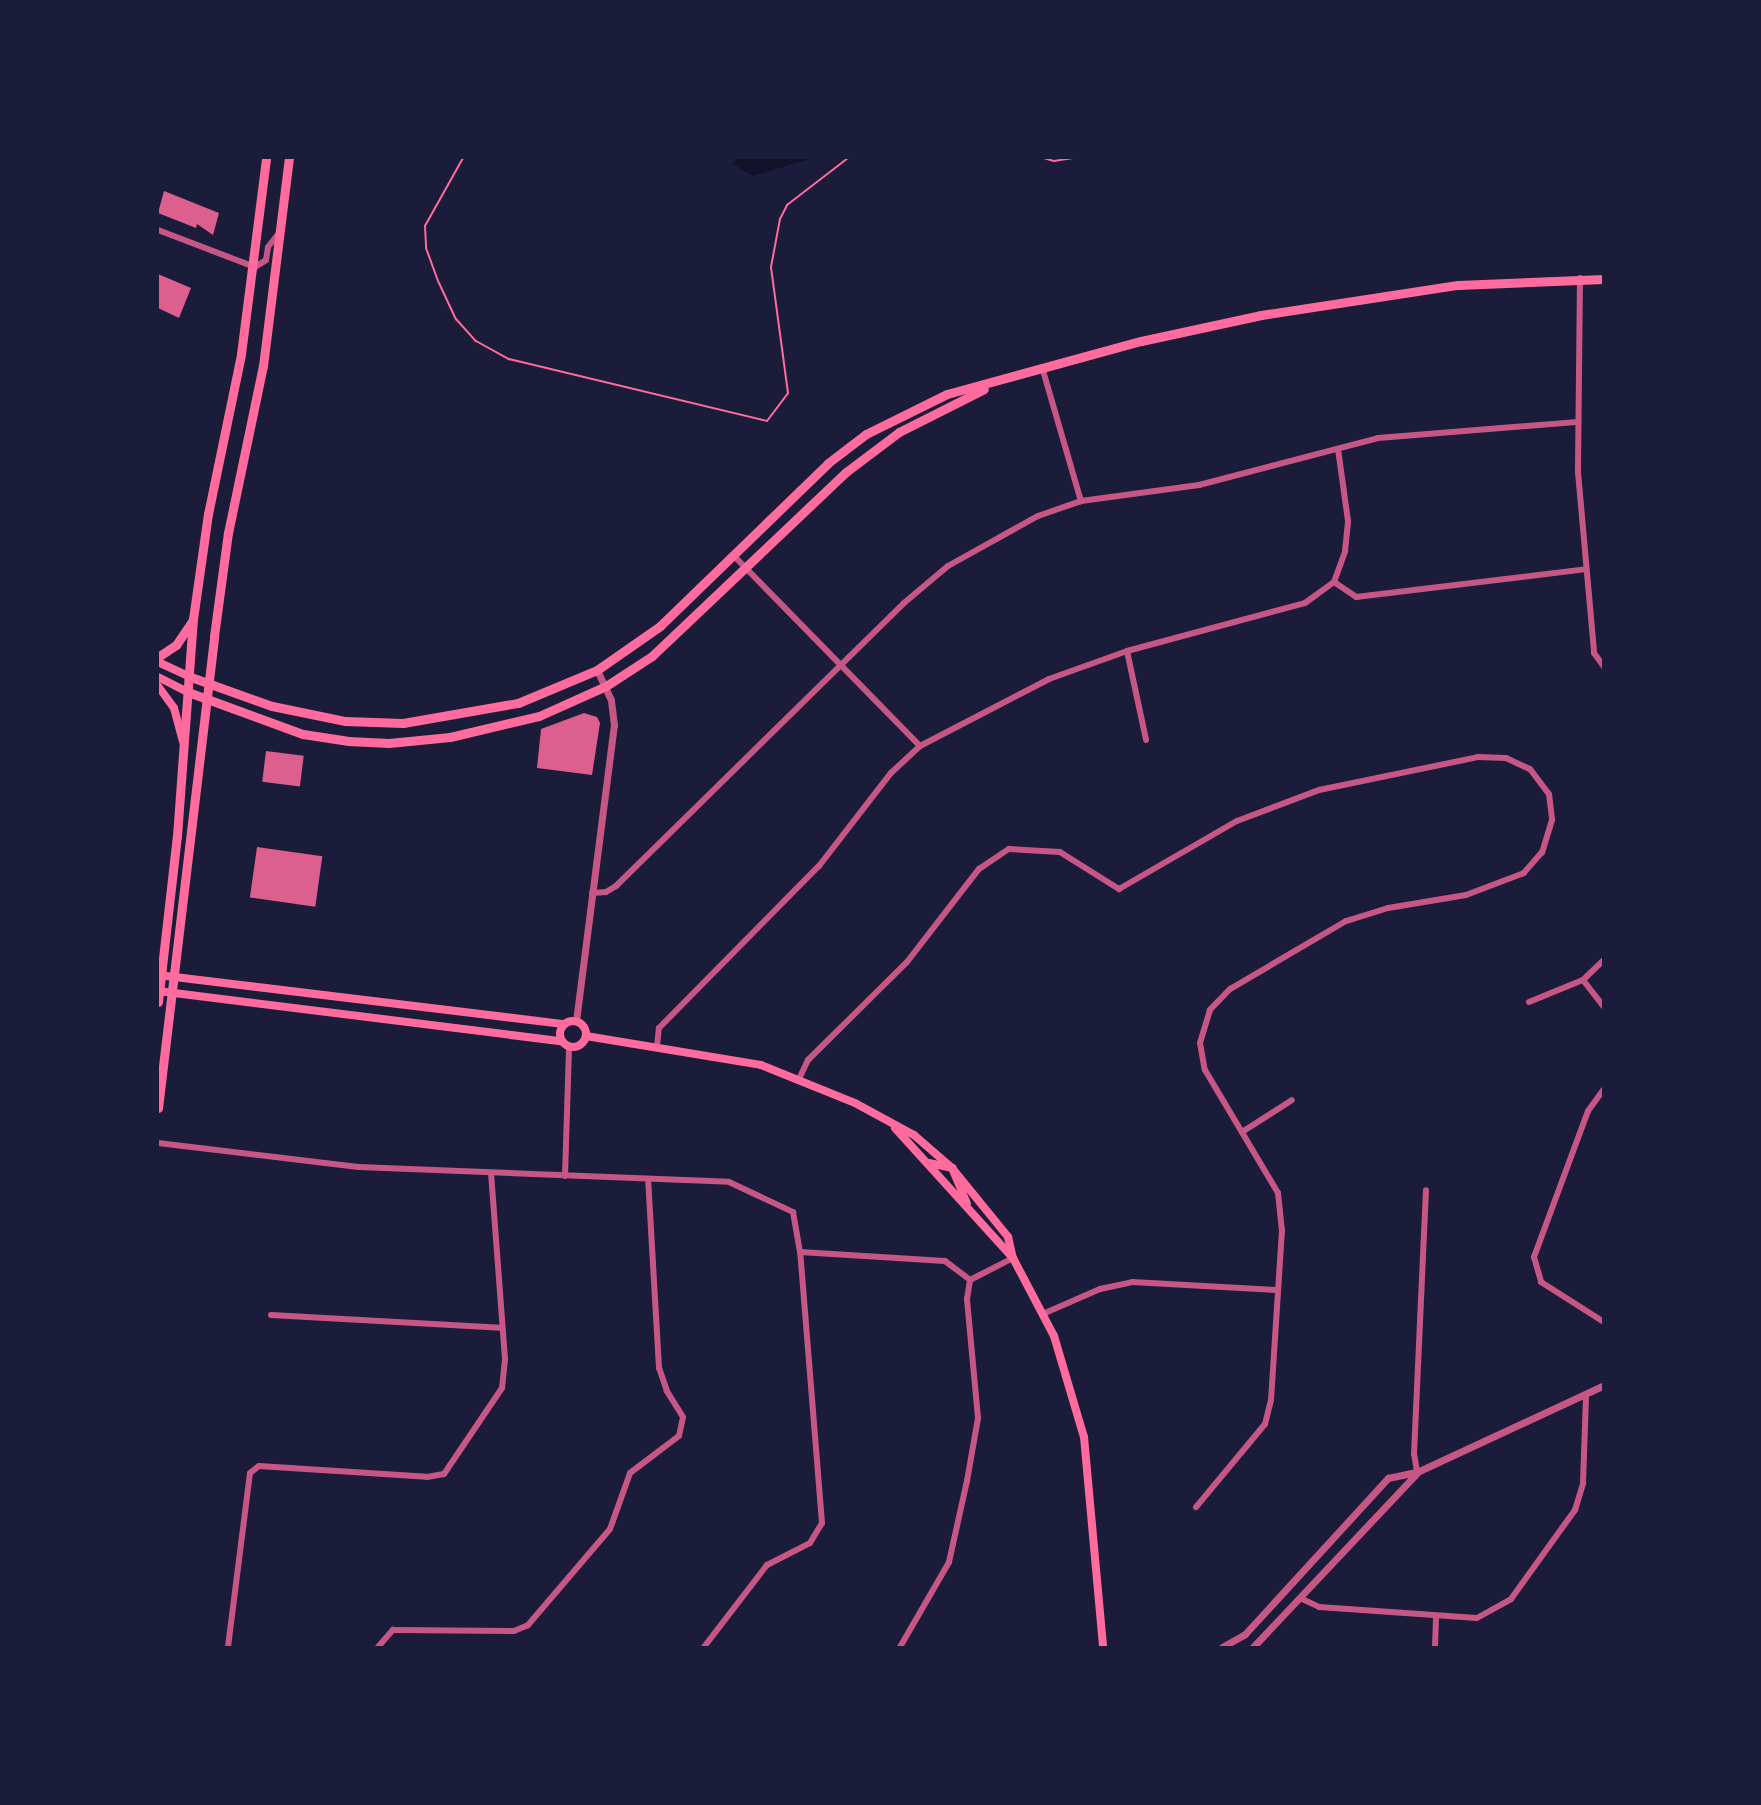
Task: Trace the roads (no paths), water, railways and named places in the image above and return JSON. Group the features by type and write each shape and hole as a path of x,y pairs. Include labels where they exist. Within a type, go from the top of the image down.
{"main road":[{"path":"158,1002 184,744 193,619 208,514 238,375 266,158"},
{"path":"158,1108 170,992 228,533 262,366 289,158"},
{"path":"193,619 176,645 158,659 188,676 299,713 403,723 518,703 597,670 660,626 828,463 866,435 947,394 1042,367 1261,315 1458,285 1604,279"},
{"path":"158,677 208,701 303,734 400,742 488,730 539,716 606,686 652,656 846,472 899,432 951,402 1042,367"},
{"path":"158,686 174,708 184,744"},
{"path":"159,975 564,1024 576,1021 586,1036 717,1054 800,1077 895,1128 914,1135 952,1168 1008,1237 1013,1258"},
{"path":"158,991 562,1041 569,1047 582,1044 586,1036"},
{"path":"562,1041 564,1024"},
{"path":"895,1128 923,1161 967,1203 1013,1258 1045,1313 1084,1437 1103,1647"},
{"path":"923,1161 952,1168"},
{"path":"952,1168 967,1203"}],"street":[{"path":"158,230 252,267 266,260 268,247 279,233"},
{"path":"1580,278 1578,422 1586,569 1594,653 1604,667"},
{"path":"1042,367 1081,501"},
{"path":"592,893 602,894 616,886 842,664 948,566 992,538 1081,501 1199,485 1378,438 1578,422"},
{"path":"657,1046 659,1028 819,866 891,773 920,746 1049,679 1127,650 1305,603 1334,582 1345,551 1348,521 1338,449"},
{"path":"734,556 920,746"},
{"path":"1334,582 1356,597 1586,569"},
{"path":"1127,650 1146,740"},
{"path":"576,1021 614,725 606,686 597,670"},
{"path":"800,1077 808,1060 907,962 994,856 1031,846 1060,852 1119,889 1237,821 1320,790 1478,757 1506,758 1530,769 1549,794 1552,820 1542,852 1524,873 1466,895 1388,908 1346,921 1230,989 1210,1010 1200,1043 1205,1070 1278,1193 1282,1230 1271,1400 1265,1424 1196,1507"},
{"path":"1529,1002 1583,980 1604,960"},
{"path":"1583,980 1604,1007"},
{"path":"565,1176 569,1047"},
{"path":"1604,1089 1588,1111 1534,1257 1541,1282 1604,1322"},
{"path":"1242,1132 1292,1100"},
{"path":"158,1143 359,1167 729,1182 793,1212 800,1252 822,1523 810,1544 767,1564 704,1647"},
{"path":"228,1647 250,1473 259,1466 413,1477 444,1474 502,1388 491,1174"},
{"path":"378,1647 393,1630 514,1631 528,1625 610,1529 629,1473 679,1436 684,1417 667,1391 659,1367 648,1180"},
{"path":"1418,1472 1413,1454 1426,1190"},
{"path":"800,1252 945,1261 970,1280"},
{"path":"970,1280 1013,1258"},
{"path":"900,1647 949,1562 967,1481 978,1418 967,1299 970,1280"},
{"path":"1045,1313 1100,1289 1132,1283 1277,1290"},
{"path":"271,1315 501,1328"},
{"path":"1222,1647 1245,1634 1388,1478 1418,1472 1586,1396 1604,1385"},
{"path":"1300,1598 1319,1607 1436,1618 1477,1618 1511,1599 1575,1510 1583,1483 1586,1396"},
{"path":"1253,1647 1418,1472"},
{"path":"1434,1647 1436,1618"}]}
